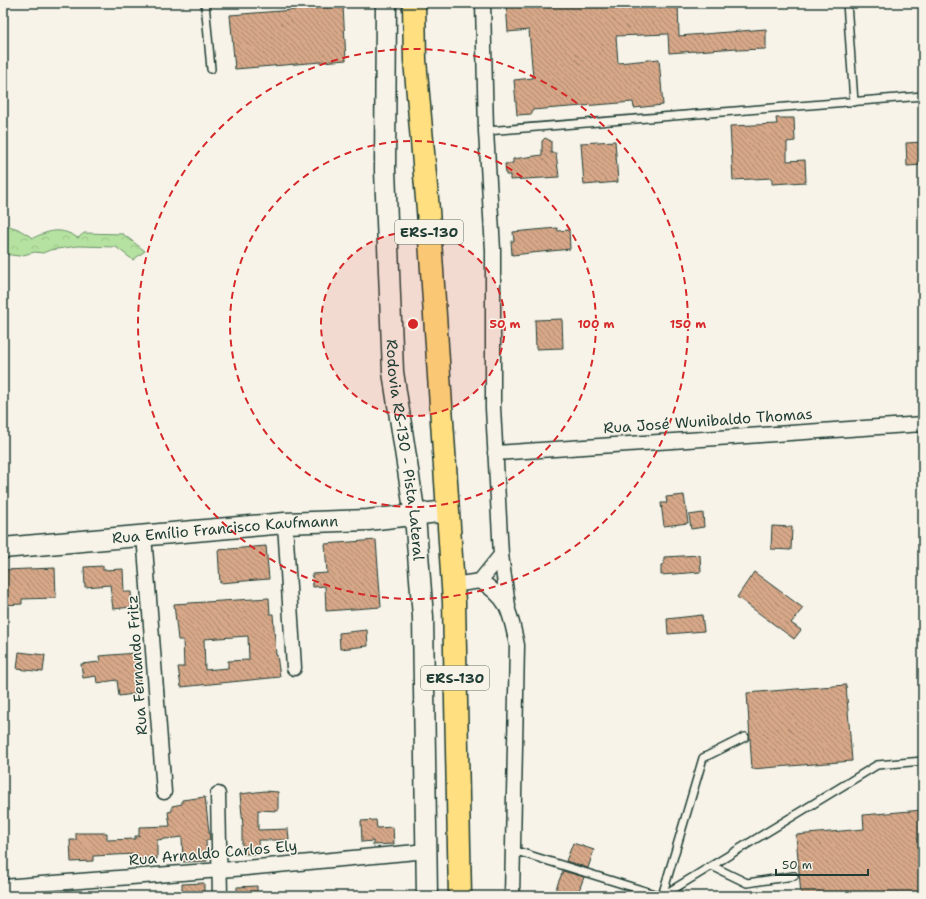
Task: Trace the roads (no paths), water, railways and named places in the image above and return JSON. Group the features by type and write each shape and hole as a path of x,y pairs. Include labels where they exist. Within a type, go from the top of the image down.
{"main road":[{"name":"ERS-130","path":"414,3 414,60 428,210 453,585 460,896"}],"street":[{"name":"Rodovia RS-130 - Pista Lateral","path":"386,3 386,170 393,372 415,516 423,617 427,896"},
{"path":"483,3 486,131 493,250 493,408 501,555 508,608 517,646 512,896"},
{"name":"Rua José Wunibaldo Thomas","path":"496,453 923,424"},
{"name":"Rua Emílio Francisco Kaufmann","path":"3,548 285,522 368,520 415,516 447,511"},
{"path":"285,522 294,668"},
{"name":"Rua Fernando Fritz","path":"144,535 164,792"},
{"path":"480,581 501,555"},
{"path":"453,585 480,581 495,590 508,608"},
{"path":"218,794 220,896"},
{"name":"Rua Arnaldo Carlos Ely","path":"3,887 220,870 427,851"}],"lane":[{"path":"205,3 211,69"},
{"path":"847,3 854,102"},
{"path":"486,131 923,96"},
{"path":"662,896 704,758 745,737"},
{"path":"513,850 662,896 878,765 923,761"},
{"path":"712,866 747,883 794,876"}]}
